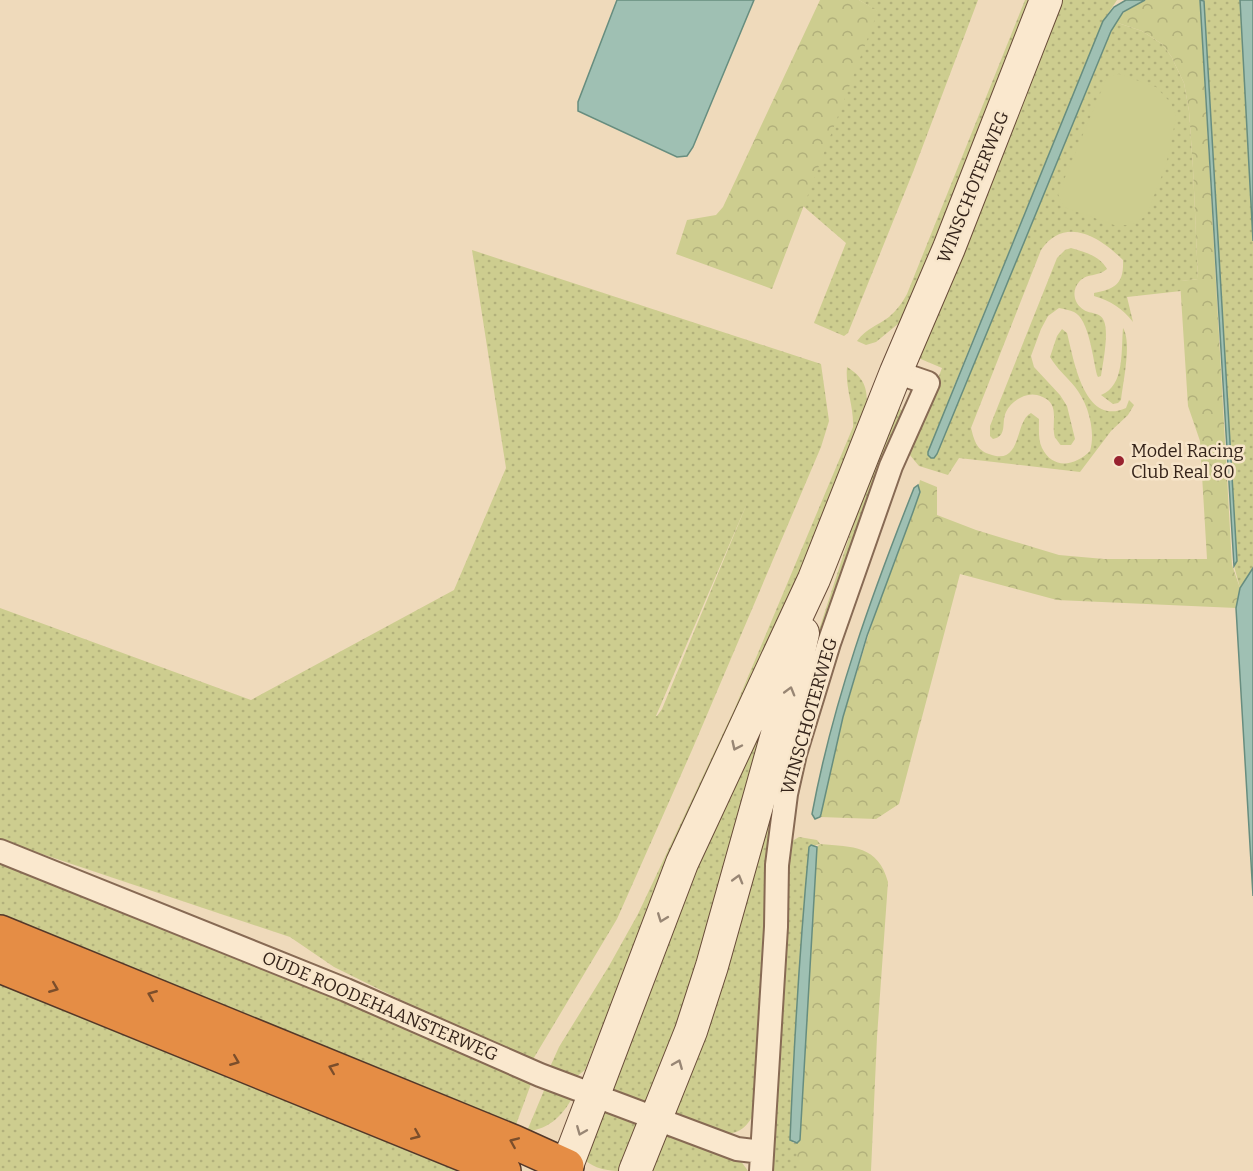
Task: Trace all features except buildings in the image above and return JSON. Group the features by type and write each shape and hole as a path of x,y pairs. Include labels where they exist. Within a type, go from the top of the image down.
{"highway":[{"path":"0,932 514,1142 569,1170"},
{"path":"0,966 504,1171"}],"main road":[{"name":"WINSCHOTERWEG","path":"569,1170 682,863 814,579 896,372 949,248 1046,0"},
{"name":"WINSCHOTERWEG","path":"635,1171 692,1030 716,955 795,670 814,579"}],"street":[{"name":"WINSCHOTERWEG","path":"762,1161 776,927 777,865 786,794 795,754 833,632 891,466 928,383 896,372"},
{"name":"OUDE ROODEHAANSTERWEG","path":"0,851 346,990 540,1075 738,1149 762,1161"}],"green space":[{"path":"820,0 859,0 878,11 772,289 676,254 687,220 716,215 723,207"},
{"path":"859,0 978,0 913,172 848,333 844,336 814,323 846,243 803,206 877,11"},
{"path":"1025,0 1032,0 904,319 876,342 866,345 857,341 868,330 892,314 907,294"},
{"path":"1059,0 1117,0 1103,21 928,455 936,456 937,454 1115,22 1142,31 1162,44 1171,56 1184,83 1189,111 1198,279 1181,281 1181,291 1127,297 1133,322 1116,306 1094,296 1094,293 1108,290 1117,284 1122,275 1123,260 1104,244 1082,233 1071,232 1050,239 1041,250 971,428 976,444 989,454 1000,456 1008,454 1013,449 1022,425 1031,413 1039,419 1041,445 1052,460 1058,463 1071,462 1090,451 1091,426 1084,401 1050,357 1057,336 1062,329 1067,333 1083,388 1091,400 1100,408 1112,411 1126,408 1129,400 1134,405 1080,472 959,458 948,475 919,466 909,454 942,368 916,357"},
{"path":"1145,0 1200,0 1232,565 1240,588 1236,608 1057,600 960,574 899,804 876,819 820,817 843,717 882,591 913,512 920,480 937,487 937,515 976,530 1059,555 1104,559 1207,559 1200,441 1188,406 1180,281 1198,279 1189,111 1184,83 1171,56 1162,44 1142,31 1115,22 1128,8"},
{"path":"1204,0 1240,0 1253,241 1253,568 1240,588 1234,566 1237,561"},
{"path":"1119,74 1156,87 1171,103 1176,118 1166,165 1146,216 1132,225 1114,225 1064,207 1058,194 1107,77"},
{"path":"1071,248 1096,258 1107,269 1082,279 1074,293 1081,307 1100,316 1104,321 1106,340 1101,376 1097,375 1090,340 1079,316 1069,310 1059,308 1048,316 1031,356 1034,367 1067,406 1075,439 1071,445 1060,445 1055,438 1053,407 1045,398 1033,394 1019,398 1011,404 1005,416 1001,435 993,439 990,436 990,426 1057,258 1065,250"},
{"path":"472,250 821,364 829,421 821,447 617,919 532,1061 472,1035 334,967 290,937 0,840 0,608 251,700 454,590 506,468","holes":["748,501 662,709 656,716"]},
{"path":"1123,328 1127,343 1125,373 1121,400 1113,404 1101,395 1109,390 1118,376"},
{"path":"847,367 864,384 867,396 865,420 733,731 644,921 585,1070 576,1077 550,1067 559,1047 638,914 734,710 853,427"},
{"path":"897,408 906,412 827,623 818,633 868,479"},
{"path":"782,664 714,926 650,1104 612,1092 609,1083"},
{"path":"791,725 758,1104 742,1129 725,1134 667,1114"},
{"path":"799,837 817,840 820,844 809,847 792,1079 793,1143 797,1143 797,1171 768,1171 789,843"},
{"path":"820,844 863,850 878,861 888,882 877,1037 871,1171 797,1171 817,847"},
{"path":"0,857 529,1074 531,1084 514,1130 0,923"},
{"path":"0,976 485,1171 0,1171"},
{"path":"545,1088 574,1094 566,1108 550,1124 527,1131"},
{"path":"600,1106 646,1119 621,1171 601,1169 584,1159"},
{"path":"664,1127 738,1157 748,1171 650,1171"}],"shaded area":[{"path":"617,0 754,0 693,147 687,156 677,157 578,111 578,102"},
{"path":"1126,0 1145,0 1123,12 1111,31 937,454 931,458 928,452 1103,21 1114,7"},
{"path":"1200,0 1204,1 1237,561 1234,566"},
{"path":"1240,0 1253,0 1253,241"},
{"path":"918,485 920,492 867,636 843,717 821,814 815,819 812,814 842,689 883,568 914,488"},
{"path":"1253,568 1253,896 1236,608 1240,588"},
{"path":"811,845 817,847 800,1140 797,1143 790,1140 803,920"}],"place":[{"name":"Model Racing Club Real 80","path":"1119,461"}]}
